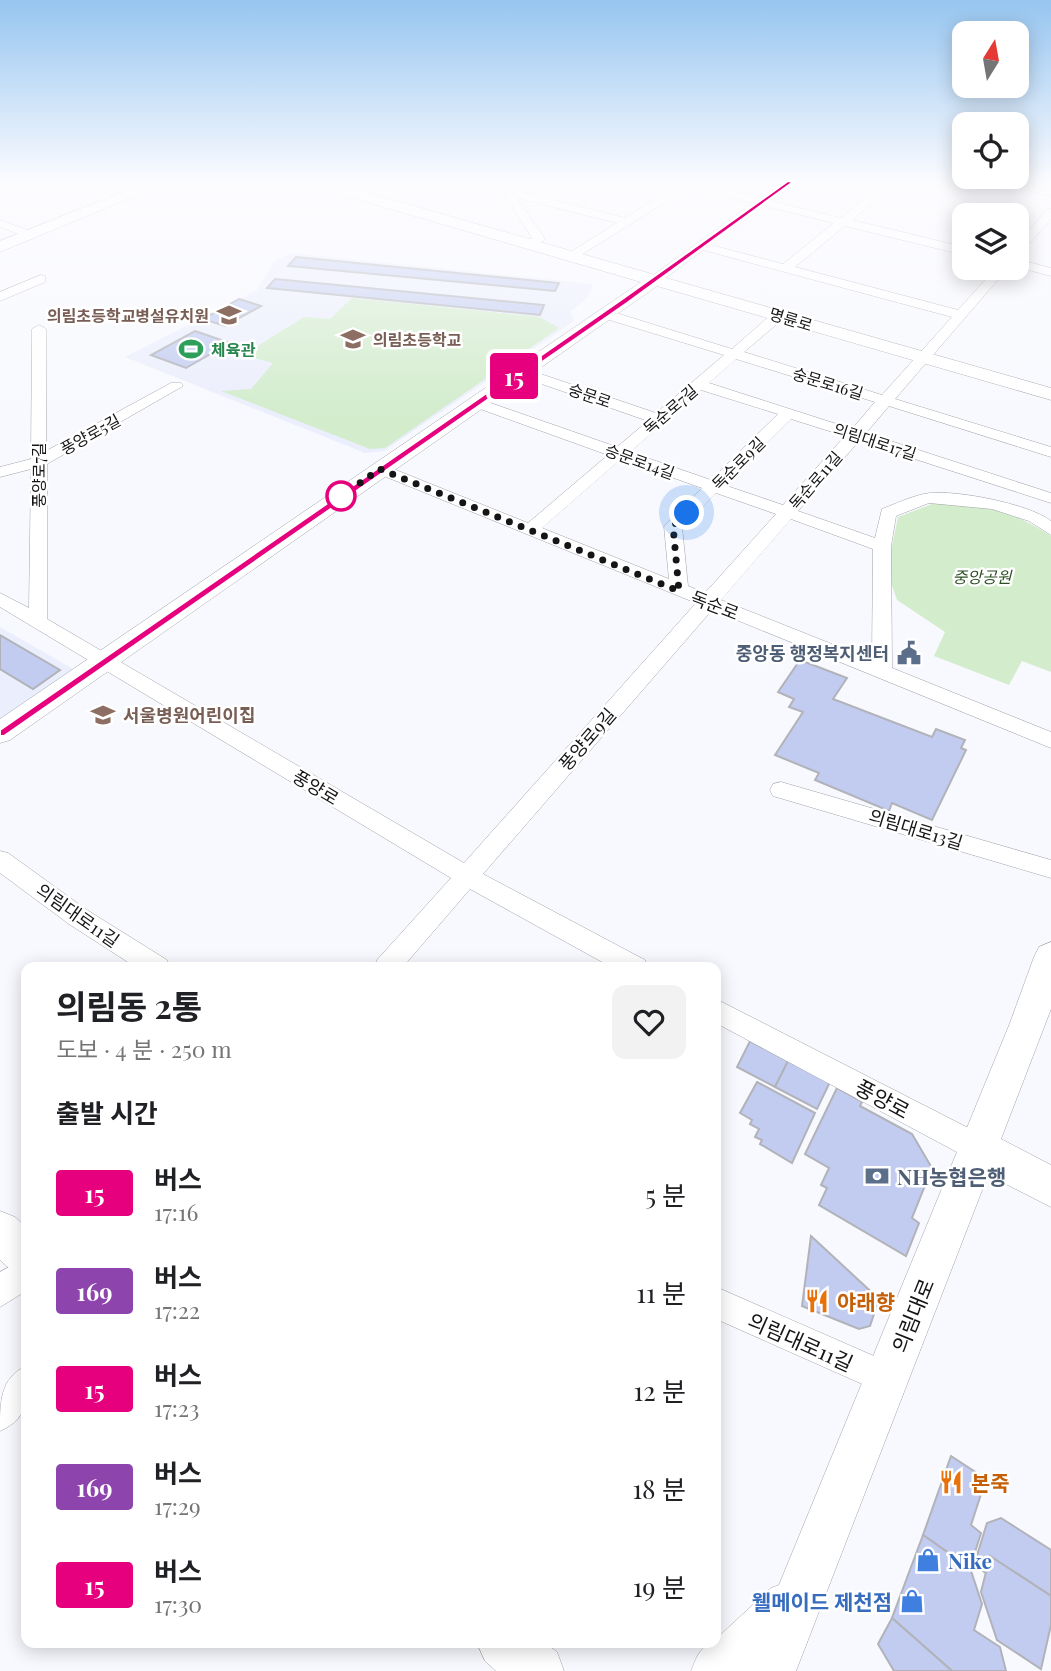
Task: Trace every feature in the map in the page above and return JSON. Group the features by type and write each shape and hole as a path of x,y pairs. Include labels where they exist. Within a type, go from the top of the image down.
{"street":[{"name":"명륜로","path":"587,260 922,359 1051,394"},
{"path":"0,733 682,260"},
{"path":"755,260 960,315"},
{"path":"786,268 796,260"},
{"path":"1029,266 1051,272"},
{"path":"0,297 41,279"},
{"name":"독순로11길","path":"708,602 991,280"},
{"name":"숭문로16길","path":"605,314 1051,452"},
{"name":"독순로7길","path":"529,531 779,315"},
{"name":"풍양로7길","path":"38,621 39,329"},
{"name":"숭문로","path":"521,372 659,419"},
{"name":"의림대로17길","path":"699,384 1051,498"},
{"name":"풍양로5길","path":"0,472 38,462 176,386"},
{"name":"숭문로14길","path":"477,403 882,546"},
{"name":"독순로9길","path":"679,591 673,526 789,413"},
{"name":"독순로","path":"380,469 1051,740"},
{"path":"882,670 882,546 888,513 927,498 994,504 1035,517 1051,530"},
{"name":"풍양로","path":"0,599 467,876 625,962"},
{"name":"풍양로9길","path":"391,962 708,602"},
{"name":"의림대로13길","path":"781,790 1051,869"},
{"name":"의림대로11길","path":"0,860 78,917 149,962"},
{"name":"의림대로","path":"770,1671 1051,957"},
{"name":"풍양로","path":"721,1013 1051,1186"},
{"path":"0,1232 21,1251"},
{"path":"0,1291 21,1276"},
{"name":"의림대로11길","path":"721,1305 887,1379"},
{"path":"0,1414 21,1388"},
{"path":"717,1671 742,1652 800,1595"},
{"path":"795,1671 800,1595"},
{"path":"509,1648 538,1671"}],"shaded area":[{"name":"의림초등학교","path":"359,260 593,284 588,297 570,312 574,321 384,451 365,453 125,357 257,290 274,261"},
{"path":"0,627 73,669 0,719"}],"green space":[{"path":"352,298 540,317 559,328 385,448 370,449 221,391 251,389 273,363 243,355 304,317 330,319"},
{"name":"중앙공원","path":"937,502 996,510 1051,536 1051,672 1022,661 1009,685 934,656 945,632 897,600 887,571 898,517"}],"building":[{"path":"293,260 326,260 559,283 555,291 288,266"},
{"path":"275,279 544,305 540,315 267,288"},
{"path":"239,299 261,306 225,326 203,319"},
{"name":"체육관","path":"195,331 230,343 186,368 151,355"},
{"path":"0,635 60,670 33,689 0,669"},
{"path":"800,660 847,678 833,699 932,737 936,729 965,740 961,748 966,750 932,820 892,803 889,811 815,780 819,773 775,755 803,712 789,707 794,699 778,692"},
{"path":"750,1041 788,1061 775,1087 737,1067"},
{"path":"788,1061 830,1082 817,1109 775,1087"},
{"path":"757,1082 815,1113 792,1163 760,1144 762,1140 755,1137 759,1129 750,1124 752,1120 740,1113"},
{"name":"NH농협은행","path":"837,1088 862,1102 860,1106 912,1134 932,1168 912,1218 919,1223 906,1256 819,1205 827,1188 821,1185 829,1168 805,1154"},
{"path":"811,1236 879,1299 870,1326 859,1329 802,1306"},
{"path":"951,1456 986,1479 971,1525 981,1533 970,1568 923,1535"},
{"path":"1001,1518 1051,1550 1051,1596 990,1556 986,1573 974,1565 987,1523"},
{"path":"923,1535 970,1568 982,1604 974,1630 1000,1647 1006,1671 952,1671 892,1618"},
{"path":"990,1556 1051,1596 1051,1625 1041,1669 997,1640 981,1592"},
{"path":"892,1618 952,1671 894,1671 878,1644"}],"bus line":[{"name":"15","path":"0,733 682,260"}],"place":[{"name":"의림초등학교병설유치원","path":"229,315"},
{"name":"의림초등학교","path":"353,339"},
{"name":"체육관","path":"191,349"},
{"name":"중앙동 행정복지센터","path":"909,653"},
{"name":"서울병원어린이집","path":"103,715"},
{"name":"NH농협은행","path":"877,1176"},
{"name":"야래향","path":"817,1301"},
{"name":"본죽","path":"951,1482"},
{"name":"Nike","path":"928,1560"},
{"name":"웰메이드 제천점","path":"912,1601"}],"route":[{"path":"341,496 335,500 380,469 679,591 673,526 687,513"}]}
